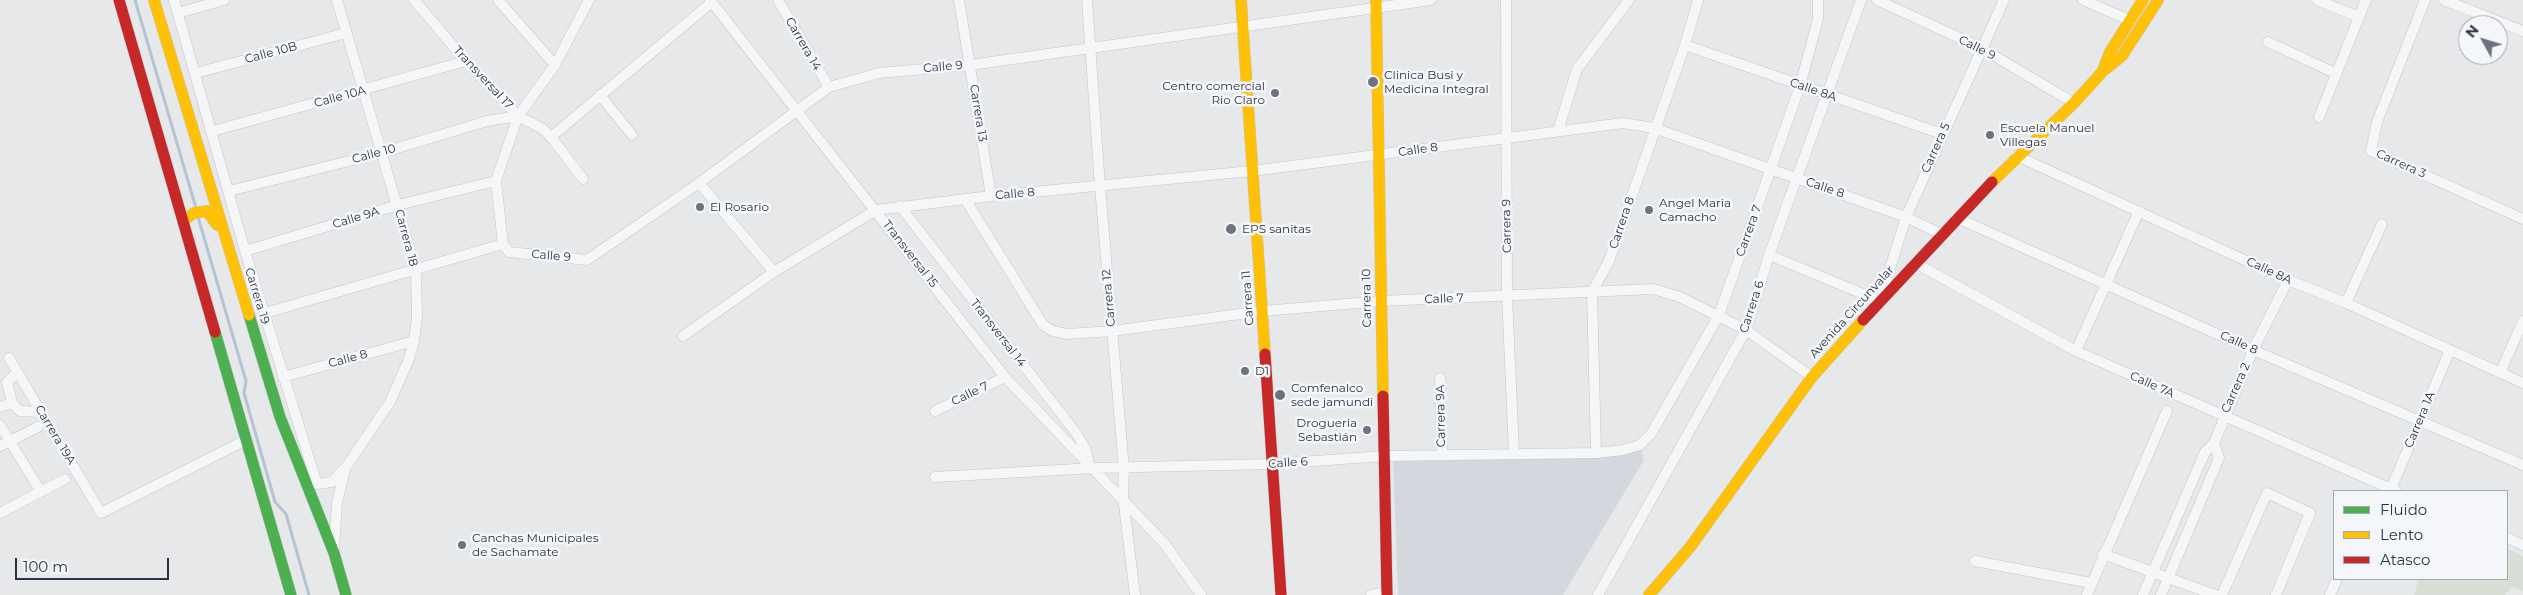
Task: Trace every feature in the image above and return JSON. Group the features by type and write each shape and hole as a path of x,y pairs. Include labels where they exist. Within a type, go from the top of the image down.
{"main road":[{"path":"119,0 186,218 246,440 291,595"},
{"name":"Carrera 19","path":"154,0 224,237 280,417 334,553 346,595"},
{"name":"Carrera 11","path":"1241,0 1281,595"},
{"name":"Avenida Circunvalar","path":"2103,70 2110,52 2143,0"},
{"name":"Avenida Circunvalar","path":"1649,595 1692,546 1812,378 1941,234 2017,156 2074,103 2103,70 2122,56 2158,0"},
{"name":"Carrera 10","path":"1376,4 1387,594"},
{"path":"186,218 207,211 224,237"}],"street":[{"name":"Carrera 19","path":"174,0 282,377 317,484"},
{"path":"178,13 224,0"},
{"name":"Carrera 18","path":"317,484 332,482 346,467 390,402 414,341 417,293 416,271 398,205 362,91 337,0"},
{"name":"Transversal 17","path":"414,0 466,61 518,116 496,181 506,248"},
{"path":"498,0 555,65"},
{"name":"Carrera 14","path":"778,0 829,87"},
{"name":"Carrera 13","path":"959,0 991,196"},
{"name":"Carrera 12","path":"1087,0 1092,49 1100,187 1124,469 1122,497 1135,595"},
{"name":"Calle 9","path":"264,313 506,248 587,260 700,183 829,87 879,73 970,65 1092,49 1376,4 1431,0"},
{"name":"Carrera 9","path":"1506,0 1508,296 1514,452"},
{"path":"1558,131 1578,69 1629,0"},
{"name":"Carrera 8","path":"1592,292 1609,261 1654,128 1685,45 1698,0"},
{"name":"Carrera 7","path":"1640,445 1651,434 1719,315 1772,170 1800,86 1818,18 1818,0"},
{"name":"Carrera 6","path":"1598,595 1746,330 1769,255 1861,0"},
{"name":"Calle 9","path":"1877,0 1981,48 2074,103"},
{"name":"Carrera 5","path":"1880,301 1906,217 2004,0"},
{"path":"2083,0 2131,21"},
{"path":"2317,0 2359,17"},
{"path":"2319,117 2366,0"},
{"name":"Carrera 3","path":"2425,0 2377,122 2371,151 2523,219"},
{"path":"2444,0 2523,31"},
{"path":"551,137 711,1"},
{"name":"Transversal 15","path":"711,1 1005,377 1061,438 1122,497"},
{"path":"583,179 543,128 518,116 555,65 585,2"},
{"name":"Calle 10B","path":"196,73 346,33"},
{"path":"2268,42 2337,74"},
{"name":"Calle 8A","path":"1685,45 1942,134"},
{"name":"Calle 10A","path":"213,131 466,61"},
{"path":"600,95 632,136"},
{"name":"Calle 10","path":"230,191 381,153 487,121 518,116"},
{"name":"Calle 8","path":"876,210 991,196 1252,171 1623,123 1654,128 1906,217 1941,234"},
{"name":"Calle 8A","path":"2017,156 2288,280 2523,383"},
{"name":"Calle 9A","path":"245,251 398,205 496,181"},
{"path":"700,183 774,272"},
{"name":"Calle 7","path":"965,199 1043,324 1053,331 1067,334 1112,331 1263,311 1381,301 1653,289 1680,297 1746,330 1812,378"},
{"name":"Transversal 14","path":"900,206 1076,433 1086,450 1092,466"},
{"path":"683,336 774,272 876,210"},
{"path":"2076,350 2139,211"},
{"name":"Calle 8","path":"1957,218 2254,350 2523,465"},
{"path":"2346,304 2382,224"},
{"path":"1769,255 1880,301"},
{"name":"Calle 7A","path":"1915,263 2076,350 2393,490"},
{"name":"Carrera 2","path":"2142,595 2205,452 2214,443 2254,350 2288,280"},
{"path":"1592,292 1596,453"},
{"path":"2500,373 2523,321"},
{"name":"Calle 8","path":"282,377 414,341"},
{"name":"Carrera 1A","path":"2393,490 2450,350"},
{"name":"Carrera 19A","path":"9,358 100,513 246,440"},
{"path":"17,373 4,382 12,403 20,411 41,412"},
{"name":"Calle 7","path":"935,412 1005,377"},
{"name":"Carrera 9A","path":"1440,378 1442,454"},
{"path":"0,407 12,403"},
{"path":"2086,595 2166,411"},
{"path":"0,425 41,492"},
{"path":"0,446 38,427"},
{"name":"Carrera 2","path":"2161,595 2219,458 2214,443"},
{"name":"Calle 6","path":"935,477 1092,466 1124,469 1273,464 1442,454 1514,452 1596,453 1623,450 1640,445"},
{"name":"Carrera 18","path":"334,553 337,503 346,467"},
{"path":"0,512 65,479"},
{"path":"305,479 317,484"},
{"path":"2222,595 2266,493 2310,512 2276,595"},
{"path":"1122,497 1164,543 1201,595"},
{"path":"2508,538 2523,545"},
{"path":"2104,554 2214,595"},
{"path":"1975,561 2091,583"},
{"path":"2330,595 2337,580"},
{"path":"1372,595 1387,594"}],"shaded area":[{"path":"1641,450 1644,460 1563,595 1398,595 1393,458"},
{"path":"2508,549 2523,556 2523,591 2512,587 2505,595 2414,595 2419,580 2508,580"}],"waterway":[{"path":"135,0 196,208"},
{"path":"198,217 246,381 244,393 275,502 286,514 309,595"}],"traffic: fast":[{"path":"249,315 280,417 334,553 346,595"},
{"path":"215,332 291,595"}],"traffic: slow":[{"path":"154,0 249,315"},
{"path":"1241,0 1265,354"},
{"path":"1376,0 1383,396"},
{"path":"2103,70 2110,52 2143,0"},
{"path":"1992,182 2074,103 2103,71 2122,56 2158,0"},
{"path":"183,221 194,213 207,211 217,225"},
{"path":"1649,595 1691,546 1812,377 1863,320"}],"traffic: jam":[{"path":"119,0 215,332"},
{"path":"1863,320 1992,182"},
{"path":"1265,354 1281,595"},
{"path":"1383,396 1387,595"}],"place":[{"name":"Clinica Busi y Medicina Integral","path":"1373,82"},
{"name":"Centro comercial Rio Claro","path":"1275,93"},
{"name":"Escuela Manuel Villegas","path":"1990,135"},
{"name":"El Rosario","path":"700,207"},
{"name":"Angel Maria Camacho","path":"1649,210"},
{"name":"EPS sanitas","path":"1231,229"},
{"name":"D1","path":"1245,371"},
{"name":"Comfenalco sede jamundi","path":"1280,395"},
{"name":"Drogueria Sebastián","path":"1367,430"},
{"name":"Canchas Municipales de Sachamate","path":"462,545"}]}
